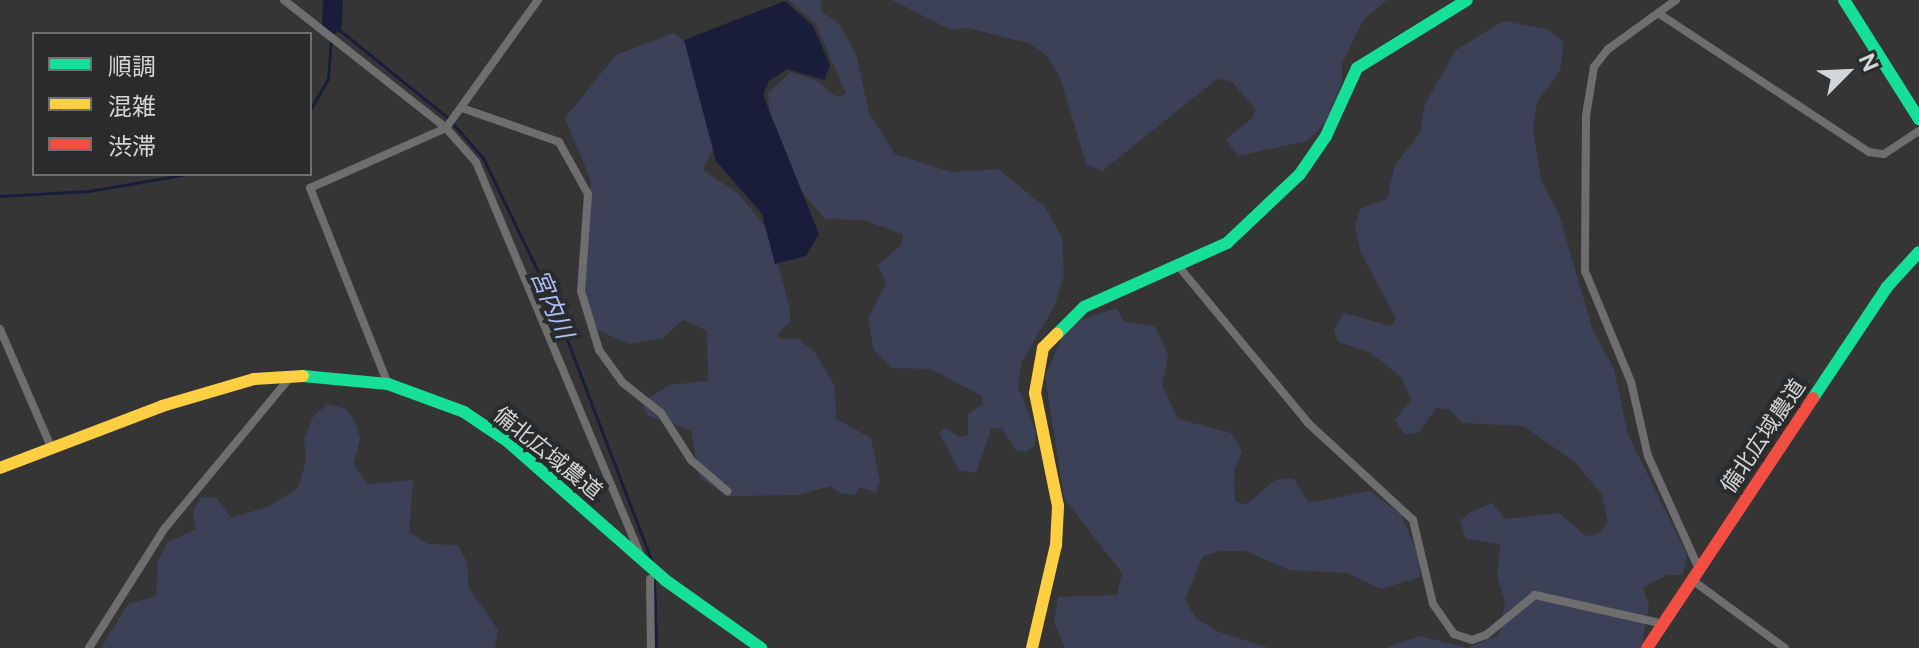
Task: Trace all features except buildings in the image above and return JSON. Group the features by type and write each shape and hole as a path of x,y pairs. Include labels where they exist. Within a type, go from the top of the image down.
{"street":[{"path":"284,0 446,128 476,162 494,197 645,562"},
{"path":"388,384 310,188 446,128 538,0"},
{"path":"1032,648 1056,545 1058,506 1035,393 1043,348 1084,307 1180,268 1227,243 1300,174 1326,136 1357,68 1467,0"},
{"path":"1676,0 1608,49 1588,84 1585,271 1614,353 1631,382 1648,456 1695,575 1785,648"},
{"path":"1844,0 1919,119"},
{"path":"1658,13 1869,152 1884,154 1919,131"},
{"path":"462,108 559,142 588,194 581,291 599,350 622,382 661,413 691,460 727,491"},
{"name":"備北広域農道","path":"1647,648 1887,287 1919,252"},
{"path":"1180,268 1308,423 1413,520 1433,604 1454,634 1472,640 1486,635 1535,595 1664,624"},
{"path":"0,329 52,449"},
{"path":"89,648 165,528 292,374"},
{"name":"備北広域農道","path":"0,468 218,387 292,374 388,384 464,412 507,441 665,580 761,648"},
{"path":"650,579 651,648"}],"shaded area":[{"path":"788,0 822,0 820,10 840,25 856,54 869,113 895,154 951,172 998,169 1045,207 1062,237 1064,276 1054,307 1022,361 1018,387 1036,432 1035,445 1026,452 1016,450 1002,428 991,429 976,473 959,470 939,433 945,428 960,437 968,435 968,414 983,404 982,396 931,369 892,368 874,350 868,318 886,283 878,265 902,244 903,234 863,220 825,219 799,188 770,122 768,93 791,72 817,81 837,97 846,94 816,24"},
{"path":"892,0 1387,0 1363,20 1342,64 1342,82 1325,123 1307,141 1238,156 1226,139 1254,117 1255,108 1231,81 1217,79 1102,171 1086,164 1060,77 1047,56 1031,44 969,28 951,30"},
{"path":"785,1 813,26 830,65 824,80 787,69 769,81 763,95 819,234 806,256 775,264 762,214 716,161 684,40"},
{"path":"1503,21 1547,29 1564,42 1560,71 1537,102 1533,129 1541,180 1560,217 1592,328 1614,369 1628,435 1687,554 1683,575 1668,575 1643,587 1649,606 1641,648 1467,648 1499,635 1505,603 1497,575 1500,544 1466,539 1460,521 1469,513 1492,503 1506,519 1559,513 1586,536 1598,534 1608,522 1602,495 1575,462 1523,426 1462,423 1450,410 1436,408 1418,433 1404,434 1395,420 1411,400 1402,378 1370,352 1338,342 1334,330 1344,313 1391,326 1396,318 1361,253 1355,226 1360,209 1387,199 1395,165 1420,133 1425,104 1456,50"},
{"path":"674,33 688,44 704,86 714,146 703,170 739,194 770,233 790,310 790,322 777,334 780,339 798,338 815,353 835,386 836,419 871,438 880,481 876,492 858,487 856,495 842,494 831,486 799,495 727,496 700,478 691,430 647,415 642,403 669,385 708,381 707,331 683,320 663,338 629,344 598,330 590,320 584,283 591,181 565,118 616,55"},
{"path":"1116,308 1124,322 1154,326 1161,338 1168,357 1162,385 1178,419 1231,433 1242,451 1234,471 1235,501 1246,505 1275,480 1293,478 1309,503 1370,491 1401,514 1419,558 1420,577 1381,589 1347,573 1289,570 1246,551 1221,551 1203,556 1185,600 1196,618 1219,632 1269,648 1065,648 1054,622 1058,597 1117,595 1122,573 1064,498 1045,376 1064,333 1081,320"},
{"path":"327,404 346,409 356,424 360,439 353,465 368,484 413,480 409,532 428,544 458,545 467,562 469,588 498,630 495,648 101,648 128,604 156,596 158,561 167,543 196,529 193,511 202,497 217,498 231,518 270,506 298,488 306,461 304,439 313,417"},
{"path":"1420,636 1467,648 1385,648"}],"waterway":[{"name":"宮内川","path":"332,24 333,0"},
{"name":"宮内川","path":"332,24 447,117 483,158 553,303 653,565"},
{"name":"宮内川","path":"312,107 328,79 332,24"},
{"name":"宮内川","path":"0,196 89,191 175,176"},
{"name":"宮内川","path":"654,576 656,648"}],"traffic: fast":[{"path":"1057,334 1084,307 1227,243 1300,174 1326,136 1357,68 1467,0"},
{"path":"1844,0 1919,119"},
{"path":"1813,398 1887,287 1919,252"},
{"path":"303,376 388,384 464,412 507,441 665,580 761,648"}],"traffic: slow":[{"path":"1032,648 1056,545 1058,506 1035,393 1043,348 1057,334"},
{"path":"0,468 162,406 254,379 303,376"}],"traffic: jam":[{"path":"1647,648 1813,398"}]}
